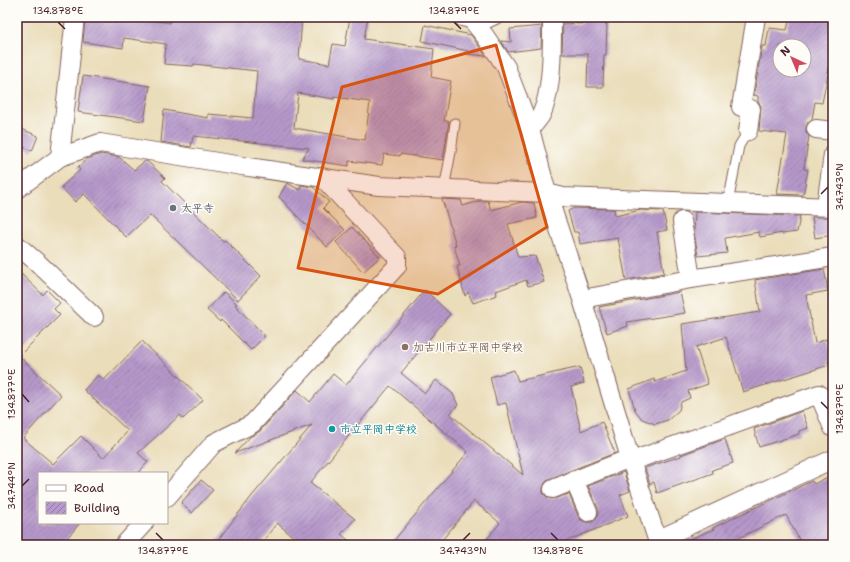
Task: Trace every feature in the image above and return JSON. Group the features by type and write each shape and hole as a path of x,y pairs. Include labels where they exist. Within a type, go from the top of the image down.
{"street":[{"path":"60,157 76,17"},
{"path":"530,129 540,115 549,82 552,17"},
{"path":"748,131 752,109 741,107 756,17"},
{"path":"471,20 506,67 530,129 547,193 582,299 631,460 658,542 833,458"},
{"path":"17,189 60,157 100,143 379,186 547,193 564,197 829,207 833,154"},
{"path":"168,496 214,443 252,424 397,266 397,257 322,177"},
{"path":"682,221 690,279"},
{"path":"17,244 94,317"},
{"path":"582,299 690,279 833,256"},
{"path":"552,489 826,392 833,428"},
{"path":"574,480 588,512"},
{"path":"124,545 143,524"}],"lane":[{"path":"471,20 512,17"},
{"path":"444,189 455,123"},
{"path":"728,203 739,146 748,131"}],"highlighted area":[{"path":"496,45 547,227 438,294 298,268 342,87"}],"building":[{"path":"85,17 132,17 170,23 171,17 302,17 299,59 329,64 333,44 345,46 350,17 368,17 364,39 434,49 431,77 451,81 444,121 449,121 443,160 400,154 400,156 384,154 382,165 349,161 349,166 302,159 309,148 193,136 191,147 161,142 164,110 208,118 208,114 253,118 257,71 194,64 193,66 164,64 166,44 124,38 123,48 83,42","holes":["298,93 334,99 334,97 370,102 365,140 294,128"]},
{"path":"582,17 606,17 606,55 604,55 603,87 587,87 588,54 562,54 563,23 582,24"},
{"path":"790,17 833,17 831,58 822,103 815,102 812,119 808,122 806,127 806,133 809,136 804,169 808,170 803,195 777,194 787,134 759,131 761,106 758,101 758,96 754,95 762,46 766,46 769,28 787,30"},
{"path":"425,25 471,35 486,56 467,54 468,51 422,41"},
{"path":"542,26 541,48 508,52 501,41 511,42 510,29"},
{"path":"83,76 150,86 144,121 78,112"},
{"path":"17,127 38,136 32,151 17,144"},
{"path":"101,154 119,157 134,170 147,161 165,178 162,181 261,276 238,300 150,215 126,237 84,194 75,202 61,187 80,170 78,167 87,159"},
{"path":"287,183 300,190 301,185 313,187 329,202 323,208 345,230 327,247 279,197"},
{"path":"442,199 461,200 463,206 480,201 488,201 491,210 522,202 534,203 537,218 508,224 518,257 535,256 544,282 528,286 526,280 496,291 497,295 473,303 468,292 465,296 457,266 460,266 454,246 456,245"},
{"path":"574,208 614,209 615,216 641,210 663,211 667,230 657,232 664,273 626,280 618,238 580,244 578,232 574,232 568,211"},
{"path":"695,212 800,216 797,232 760,237 759,232 725,238 727,253 698,256 694,232"},
{"path":"812,217 833,217 833,235 815,238"},
{"path":"352,227 380,257 363,272 336,242"},
{"path":"824,269 828,291 806,295 815,343 827,339 833,356 833,359 828,361 829,365 743,392 726,337 696,347 708,384 688,391 690,398 681,402 679,410 668,420 655,424 642,419 635,410 629,389 654,379 655,382 686,371 682,324 760,312 755,280"},
{"path":"17,270 43,295 47,290 60,303 54,309 60,315 19,356 61,395 23,438 53,464 81,436 103,458 128,431 84,390 98,375 104,380 142,341 203,400 183,419 180,415 138,453 148,462 139,472 38,472 38,524 79,524 61,545 21,545 17,539"},
{"path":"425,290 450,314 401,373 425,393 436,380 453,394 458,405 450,414 523,475 506,403 497,405 490,377 514,370 518,381 580,367 584,383 571,387 581,431 602,422 615,453 549,479 545,483 543,493 552,499 569,494 581,520 592,522 596,519 598,508 588,486 624,472 630,491 620,495 628,516 557,545 482,545 500,523 474,501 438,545 390,545 468,452 390,386 310,483 355,519 341,534 354,545 303,545 277,523 260,545 214,545 252,496 312,425 235,453 250,437 260,431 297,390 310,402 333,374 346,385"},
{"path":"224,292 237,304 235,305 265,336 251,350 221,320 220,322 207,310"},
{"path":"680,292 685,313 627,322 628,326 607,333 599,307"},
{"path":"802,411 808,428 799,431 799,434 759,447 754,429"},
{"path":"725,439 733,463 712,470 713,473 657,493 654,482 650,484 645,468"},
{"path":"833,474 833,545 802,545 786,515 724,545 676,545 714,529 713,528 735,517 812,481 814,484"},
{"path":"201,480 213,490 192,513 181,503"}],"place":[{"name":"太平寺","path":"173,208"},
{"name":"加古川市立平岡中学校","path":"405,347"},
{"name":"市立平岡中学校","path":"332,429"}]}
